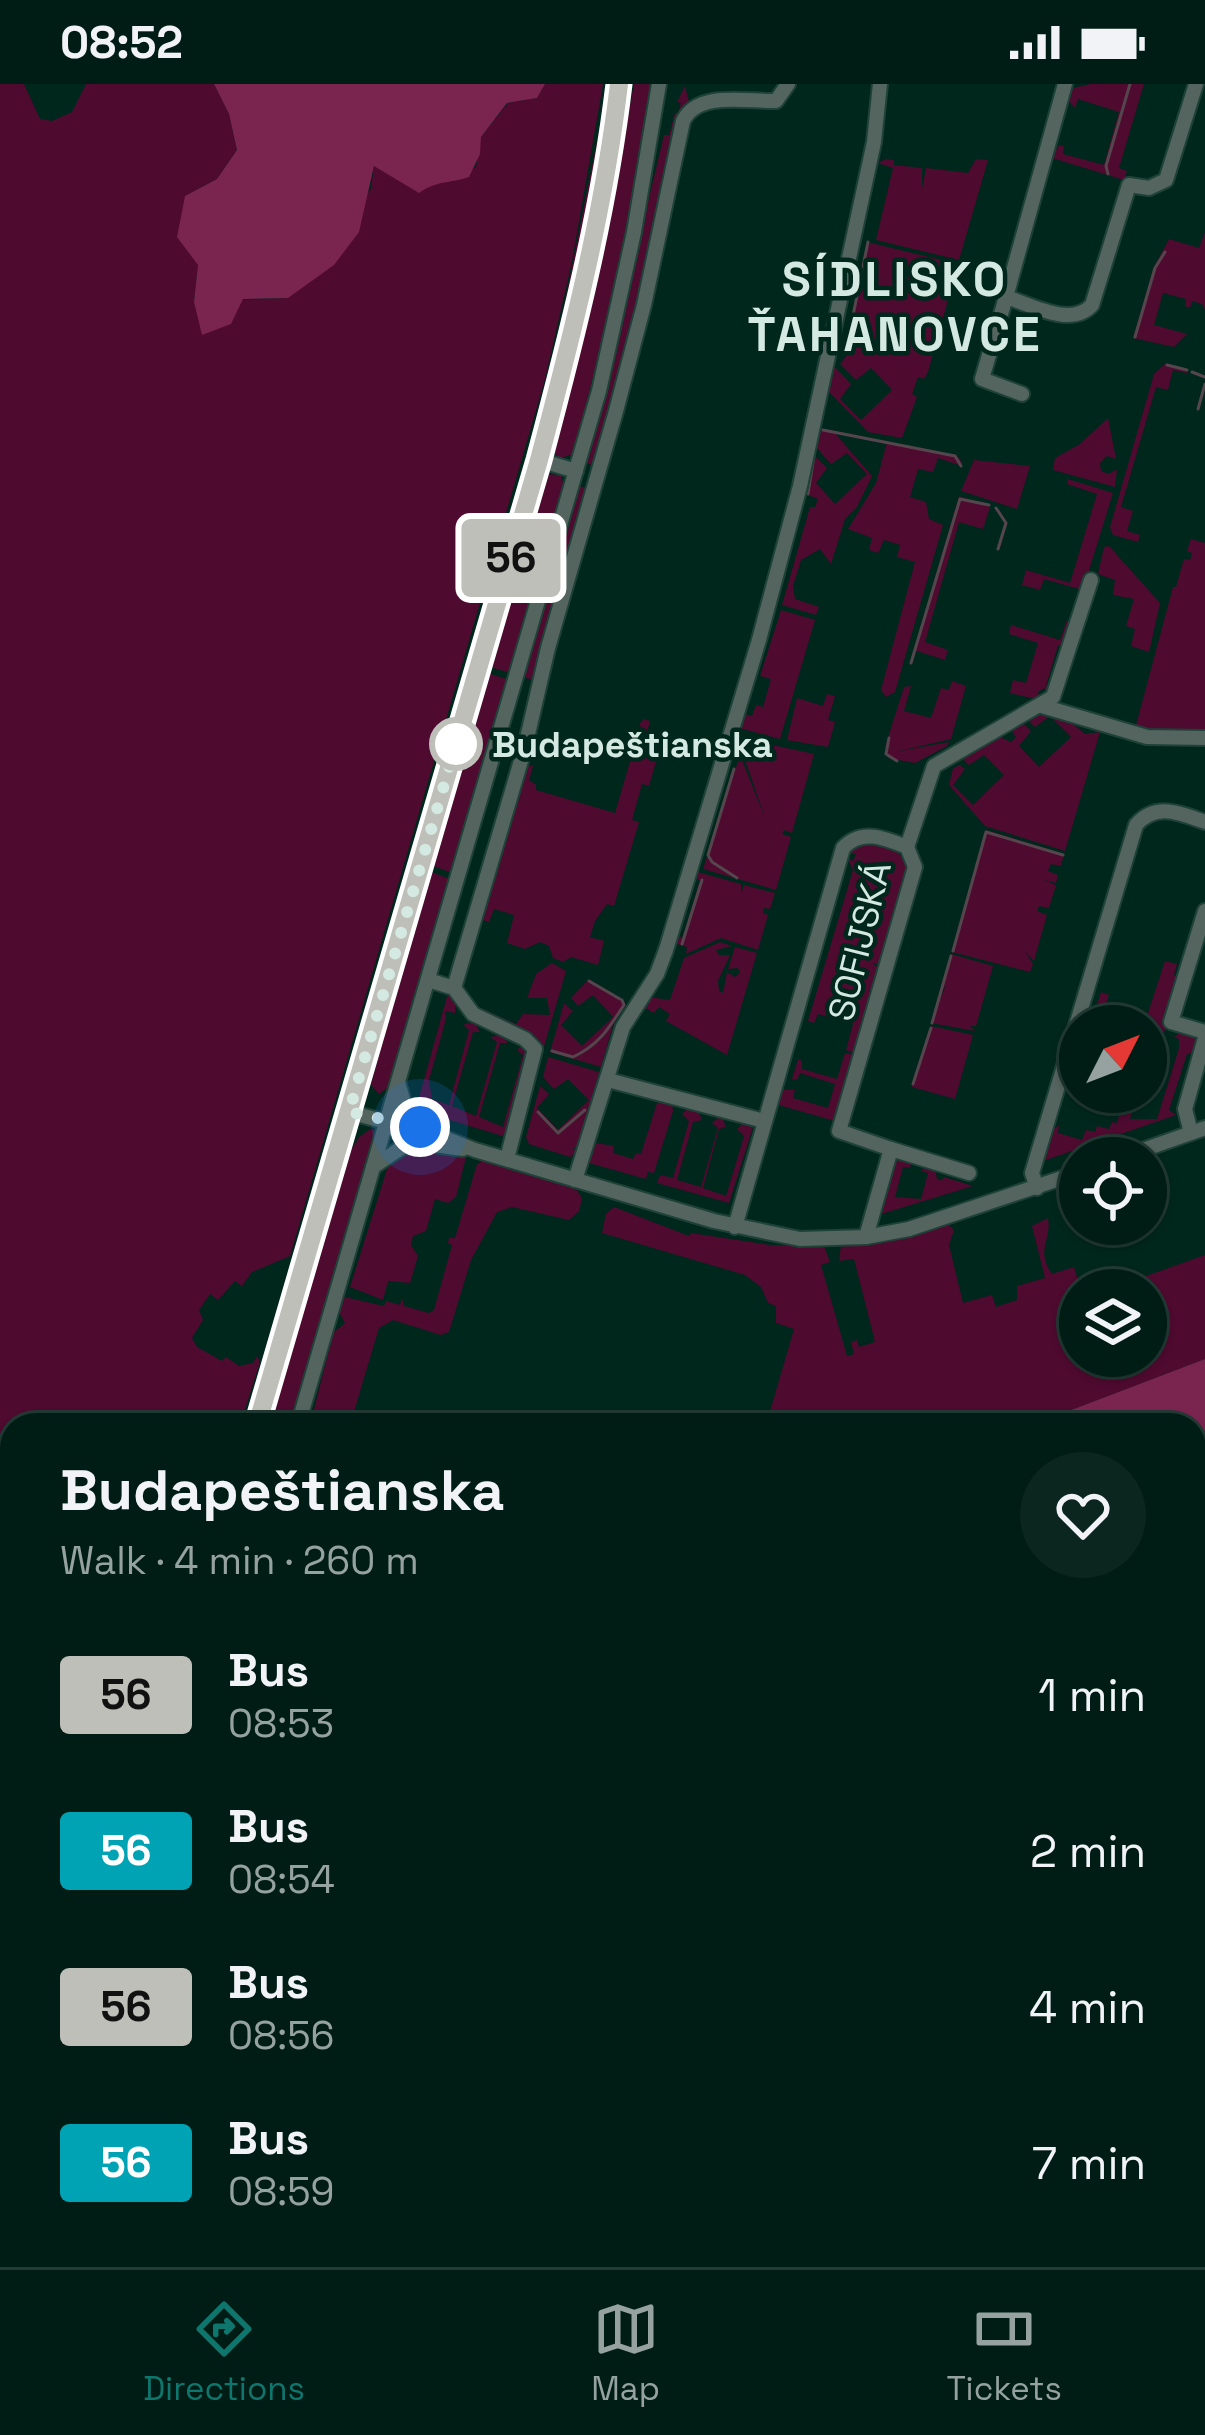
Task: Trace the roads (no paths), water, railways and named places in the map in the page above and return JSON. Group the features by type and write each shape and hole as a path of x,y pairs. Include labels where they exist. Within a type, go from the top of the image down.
{"street":[{"path":"261,1413 568,354 619,84"},
{"path":"301,1413 576,471 622,293 659,84"},
{"path":"454,988 525,747 644,304 685,116 704,102 776,101 788,84"},
{"path":"575,1180 623,1027 657,974 666,950 759,640 809,446 874,142 880,84"},
{"path":"1022,394 982,380 1065,84"},
{"path":"1006,297 1067,316 1089,309 1130,185 1154,187 1168,177 1196,84"},
{"path":"539,460 576,471"},
{"path":"907,847 934,766 1053,698 1091,580"},
{"path":"1042,706 1129,734 1205,738"},
{"path":"1037,1188 1032,1173 1136,825 1145,815 1164,810 1205,822"},
{"name":"SOFIJSKÁ","path":"735,1227 843,848 854,837 864,835 907,847 915,873 839,1131 969,1173"},
{"path":"1167,1141 1198,1130 1186,1108 1205,1035 1171,1022 1205,911"},
{"path":"428,980 454,988 472,1014 525,1039 535,1049 507,1160"},
{"path":"608,1080 764,1121"},
{"path":"398,1082 420,1134"},
{"path":"349,1112 735,1227 800,1240 866,1238 909,1229 1059,1180"},
{"path":"373,1167 420,1134"},
{"path":"866,1238 891,1149"}],"waterway":[{"path":"1108,174 1106,166 1130,84"},
{"path":"849,335 868,242"},
{"path":"1135,337 1155,268 1165,252"},
{"path":"1167,365 1187,370"},
{"path":"1192,372 1205,377"},
{"path":"1198,409 1205,384"},
{"path":"823,430 955,456 961,466"},
{"path":"808,494 814,456"},
{"path":"911,663 960,499 989,505"},
{"path":"996,508 1006,523 998,549"},
{"path":"889,738 886,754 897,761"},
{"path":"734,769 708,855 737,878"},
{"path":"953,951 986,832 1063,855"},
{"path":"682,944 702,880"},
{"path":"932,1023 951,956"},
{"path":"589,981 620,999"},
{"path":"552,1051 573,1057 590,1047 624,1005 622,1000"},
{"path":"913,1084 931,1028"},
{"path":"538,1112 558,1133 585,1110"}],"place":[{"name":"Budapeštianska","path":"456,744"}],"district":[{"name":"SÍDLISKO ŤAHANOVCE","path":"895,306"}]}
